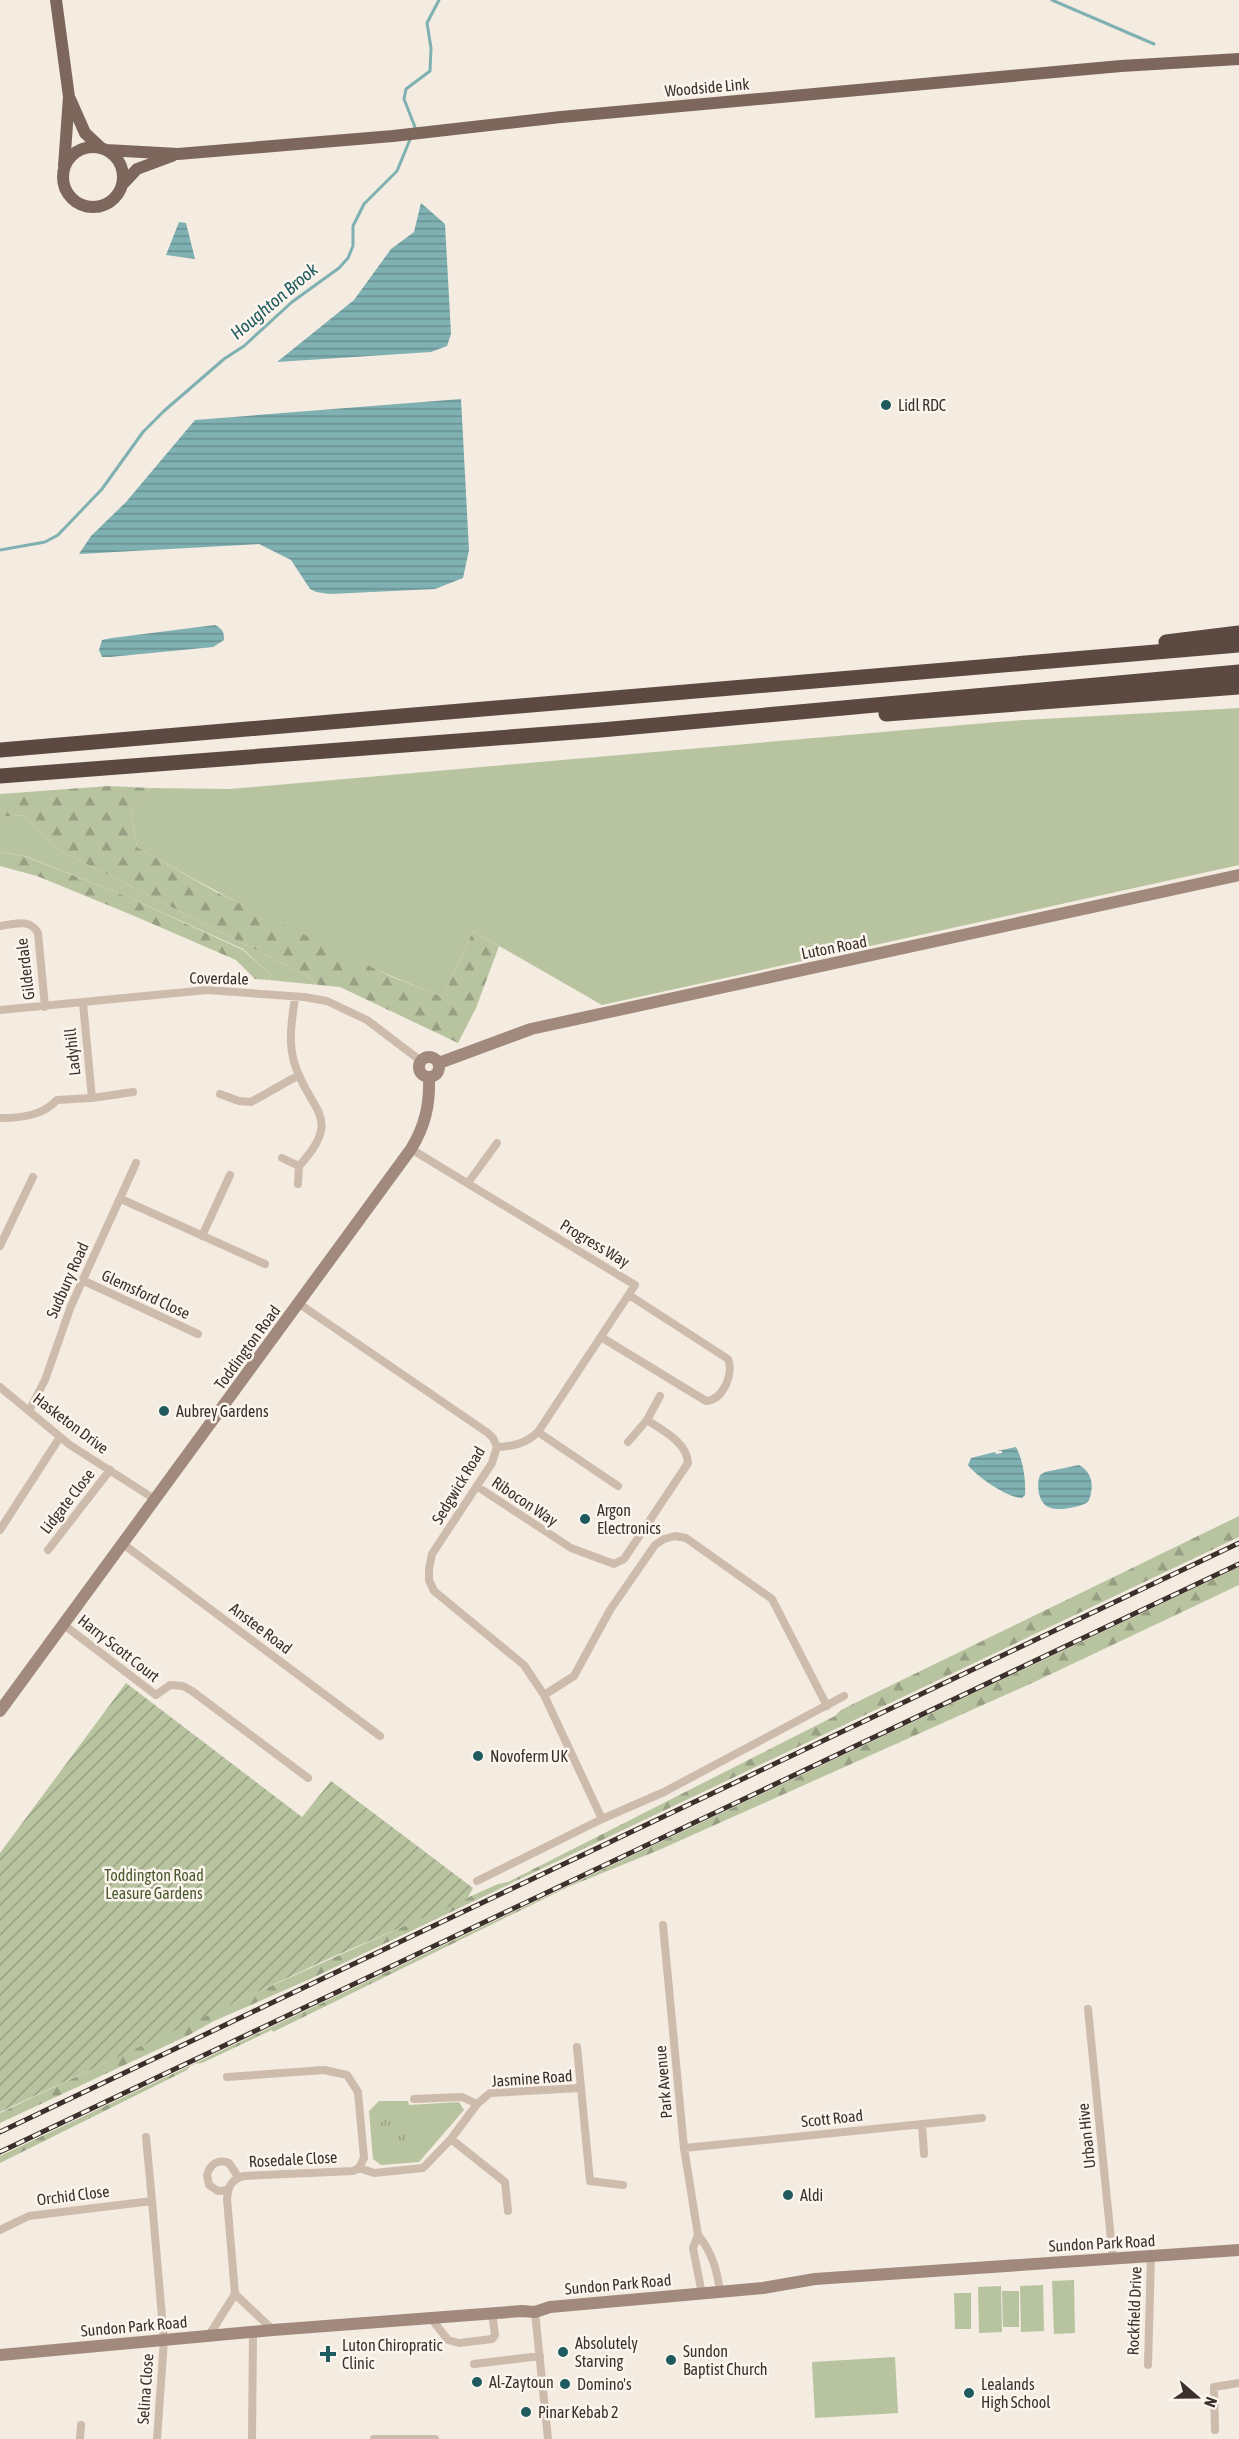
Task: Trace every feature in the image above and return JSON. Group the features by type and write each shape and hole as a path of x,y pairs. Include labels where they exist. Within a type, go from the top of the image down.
{"highway":[{"path":"1017,664 1239,633"},
{"path":"0,750 1239,645"},
{"path":"0,776 601,730 1239,672"},
{"path":"601,730 728,727 1239,687"}],"main road":[{"path":"56,0 69,97 63,177 68,194 82,205 91,207 109,203 122,184 122,168 118,161 85,133 69,97"},
{"name":"Woodside Link","path":"104,149 178,154 393,136 561,117 1121,66 1239,59"},
{"path":"64,167 79,150 94,147 104,149"},
{"name":"Woodside Link","path":"122,184 142,166 178,154"},
{"name":"Luton Road","path":"439,1063 531,1029 1239,875"},
{"path":"426,1057 432,1057 439,1063 438,1073 429,1077 423,1075 420,1070 421,1061 426,1057"},
{"name":"Toddington Road","path":"0,1711 411,1149 422,1131 426,1116 430,1096 429,1077"},
{"name":"Sundon Park Road","path":"0,2355 492,2312 535,2312 550,2307 763,2288 815,2279 1239,2250"}],"street":[{"name":"Gilderdale","path":"0,926 26,923 35,928 45,1007"},
{"name":"Coverdale","path":"0,1010 207,990 294,997 327,1002 367,1020 421,1061"},
{"path":"294,997 291,1049 299,1075 315,1105 322,1130 317,1143 299,1166 297,1184"},
{"name":"Ladyhill","path":"83,1003 92,1098"},
{"path":"220,1094 238,1101 251,1102 299,1075"},
{"name":"Ladyhill","path":"0,1118 19,1118 35,1114 51,1107 57,1100 133,1092"},
{"path":"468,1184 497,1143"},
{"name":"Progress Way","path":"411,1149 635,1285 538,1432 528,1441 518,1445 497,1447"},
{"path":"282,1158 299,1166"},
{"name":"Sudbury Road","path":"29,1411 45,1380 62,1328 82,1280 136,1163"},
{"path":"202,1236 230,1174"},
{"path":"0,1246 33,1177"},
{"path":"121,1199 265,1264"},
{"name":"Glemsford Close","path":"82,1280 198,1334"},
{"path":"601,1337 706,1401 715,1398 725,1386 731,1371 728,1359 629,1295"},
{"name":"Sedgwick Road","path":"298,1304 494,1438 497,1447 496,1455 432,1554 429,1580 434,1591 455,1611 524,1665 544,1695 602,1819"},
{"name":"Hasketon Drive","path":"0,1387 60,1437 156,1500"},
{"path":"628,1442 647,1420 660,1396"},
{"name":"Ribocon Way","path":"478,1486 572,1548 607,1563 620,1562 629,1553 688,1463 688,1454 678,1442 647,1420"},
{"path":"538,1432 618,1486"},
{"path":"0,1530 60,1437"},
{"name":"Lidgate Close","path":"48,1550 110,1470"},
{"path":"544,1695 571,1680 610,1610 647,1555 664,1539 675,1536 686,1538 772,1599 827,1706"},
{"name":"Anstee Road","path":"123,1544 380,1736"},
{"name":"Harry Scott Court","path":"63,1624 156,1695 170,1685 183,1686 308,1778"},
{"path":"477,1881 602,1819 664,1792 844,1696"},
{"name":"Park Avenue","path":"663,1925 684,2148 698,2235 693,2248 702,2294"},
{"name":"Urban Hive","path":"1088,2009 1113,2260"},
{"path":"576,2047 581,2088"},
{"name":"Rosedale Close","path":"227,2077 324,2070 347,2075 358,2092 362,2113 364,2158 359,2168 353,2171 238,2177 232,2181 228,2190"},
{"name":"Jasmine Road","path":"359,2168 374,2173 423,2168 451,2139 477,2104 490,2093 581,2088 590,2181 623,2185"},
{"path":"414,2099 462,2097 477,2104"},
{"name":"Scott Road","path":"684,2148 982,2118"},
{"path":"922,2124 924,2154"},
{"path":"146,2137 164,2340"},
{"path":"451,2139 505,2182 508,2211"},
{"path":"208,2337 235,2294 228,2190 218,2191 209,2185 207,2175 211,2166 219,2162 229,2163 238,2177"},
{"name":"Orchid Close","path":"0,2230 29,2216 152,2201"},
{"name":"Park Avenue","path":"698,2235 709,2247 720,2291"},
{"name":"Rockfield Drive","path":"1148,2365 1151,2257"},
{"path":"235,2294 273,2330"},
{"path":"430,2317 448,2340 459,2343 495,2336 492,2312"},
{"path":"535,2312 548,2439"},
{"path":"252,2439 253,2332"},
{"name":"Selina Close","path":"157,2439 164,2340"},
{"path":"474,2364 540,2356"},
{"path":"1215,2430 1214,2387 1239,2383"},
{"path":"80,2439 81,2425"},
{"path":"374,2439 432,2438"}],"green space":[{"path":"1239,708 1239,865 602,1005 473,931 443,997 403,981 287,928 137,847 131,811 150,788 230,789 1009,721"},
{"path":"109,786 150,788 131,811 137,847 216,892 392,977 443,997 473,931 499,946 476,1008 458,1043 340,987 319,985 309,977 59,850 24,815 0,817 0,794"},
{"path":"24,815 59,850 309,977 319,985 269,980 270,974 243,949 126,896 25,856 0,852 0,817"},
{"path":"0,852 24,856 126,896 243,950 270,974 269,980 255,979 236,960 132,915 37,876 0,866"},
{"path":"1239,1516 1239,1537 308,1980 214,2021 189,2035 0,2123 0,2113 195,2020 498,1884 508,1882 835,1716 841,1710"},
{"path":"1239,1567 1239,1585 1030,1684 659,1850 568,1887 273,2032 272,2030 202,2063 194,2064"},
{"name":"Toddington Road Leasure Gardens","path":"126,1683 302,1817 331,1781 473,1888 467,1899 328,1959 0,2112 0,1853"},
{"path":"191,2065 187,2070 0,2163 0,2156"},
{"path":"379,2101 408,2101 409,2105 459,2102 464,2110 419,2162 381,2165 373,2159 369,2111"},
{"path":"390,2119 401,2124 406,2135 401,2146 390,2151 379,2146 374,2135 379,2124"},
{"path":"1074,2280 1075,2333 1054,2334 1052,2281"},
{"path":"1043,2285 1044,2331 1021,2332 1020,2286"},
{"path":"1001,2286 1002,2332 979,2333 978,2287"},
{"path":"1002,2291 1019,2291 1019,2327 1003,2327"},
{"path":"954,2293 971,2293 971,2329 955,2329"},
{"path":"895,2357 898,2413 815,2418 812,2362"}],"water":[{"path":"421,203 445,224 451,334 447,346 431,352 277,362 354,300 391,249 414,232"},
{"path":"179,222 186,223 195,259 166,255"},
{"path":"461,399 469,550 463,578 435,589 330,594 310,589 291,560 259,544 79,554 91,536 126,502 195,420"},
{"path":"215,625 222,631 224,640 213,647 110,657 102,657 99,650 102,640"},
{"path":"1016,1447 1024,1476 1025,1495 1022,1498 1009,1495 993,1486 968,1465 971,1458 995,1452 996,1454 1002,1453 1002,1451 997,1451"},
{"path":"1079,1465 1088,1472 1090,1477 1091,1492 1088,1502 1065,1509 1055,1509 1043,1503 1039,1494 1040,1475"}],"waterway":[{"name":"Houghton Brook","path":"414,131 415,127 404,99 406,89 430,71 431,48 427,23 439,0"},
{"path":"1052,0 1154,44"},
{"name":"Houghton Brook","path":"0,550 45,542 58,535 102,489 143,432 164,411 224,359 244,346 292,302 339,268 348,258 353,246 353,226 364,204 397,171 411,137"}],"railway":[{"path":"0,2132 1239,1543"},
{"path":"0,2152 1239,1564"}],"place":[{"name":"Lidl RDC","path":"886,405"},
{"name":"Aubrey Gardens","path":"164,1411"},
{"name":"Argon Electronics","path":"585,1519"},
{"name":"Novoferm UK","path":"478,1756"},
{"name":"Aldi","path":"788,2195"},
{"name":"Absolutely Starving","path":"563,2352"},
{"name":"Luton Chiropratic Clinic","path":"328,2354"},
{"name":"Sundon Baptist Church","path":"671,2360"},
{"name":"Al-Zaytoun","path":"477,2382"},
{"name":"Domino's","path":"565,2384"},
{"name":"Lealands High School","path":"969,2393"},
{"name":"Pinar Kebab 2","path":"526,2412"}]}
